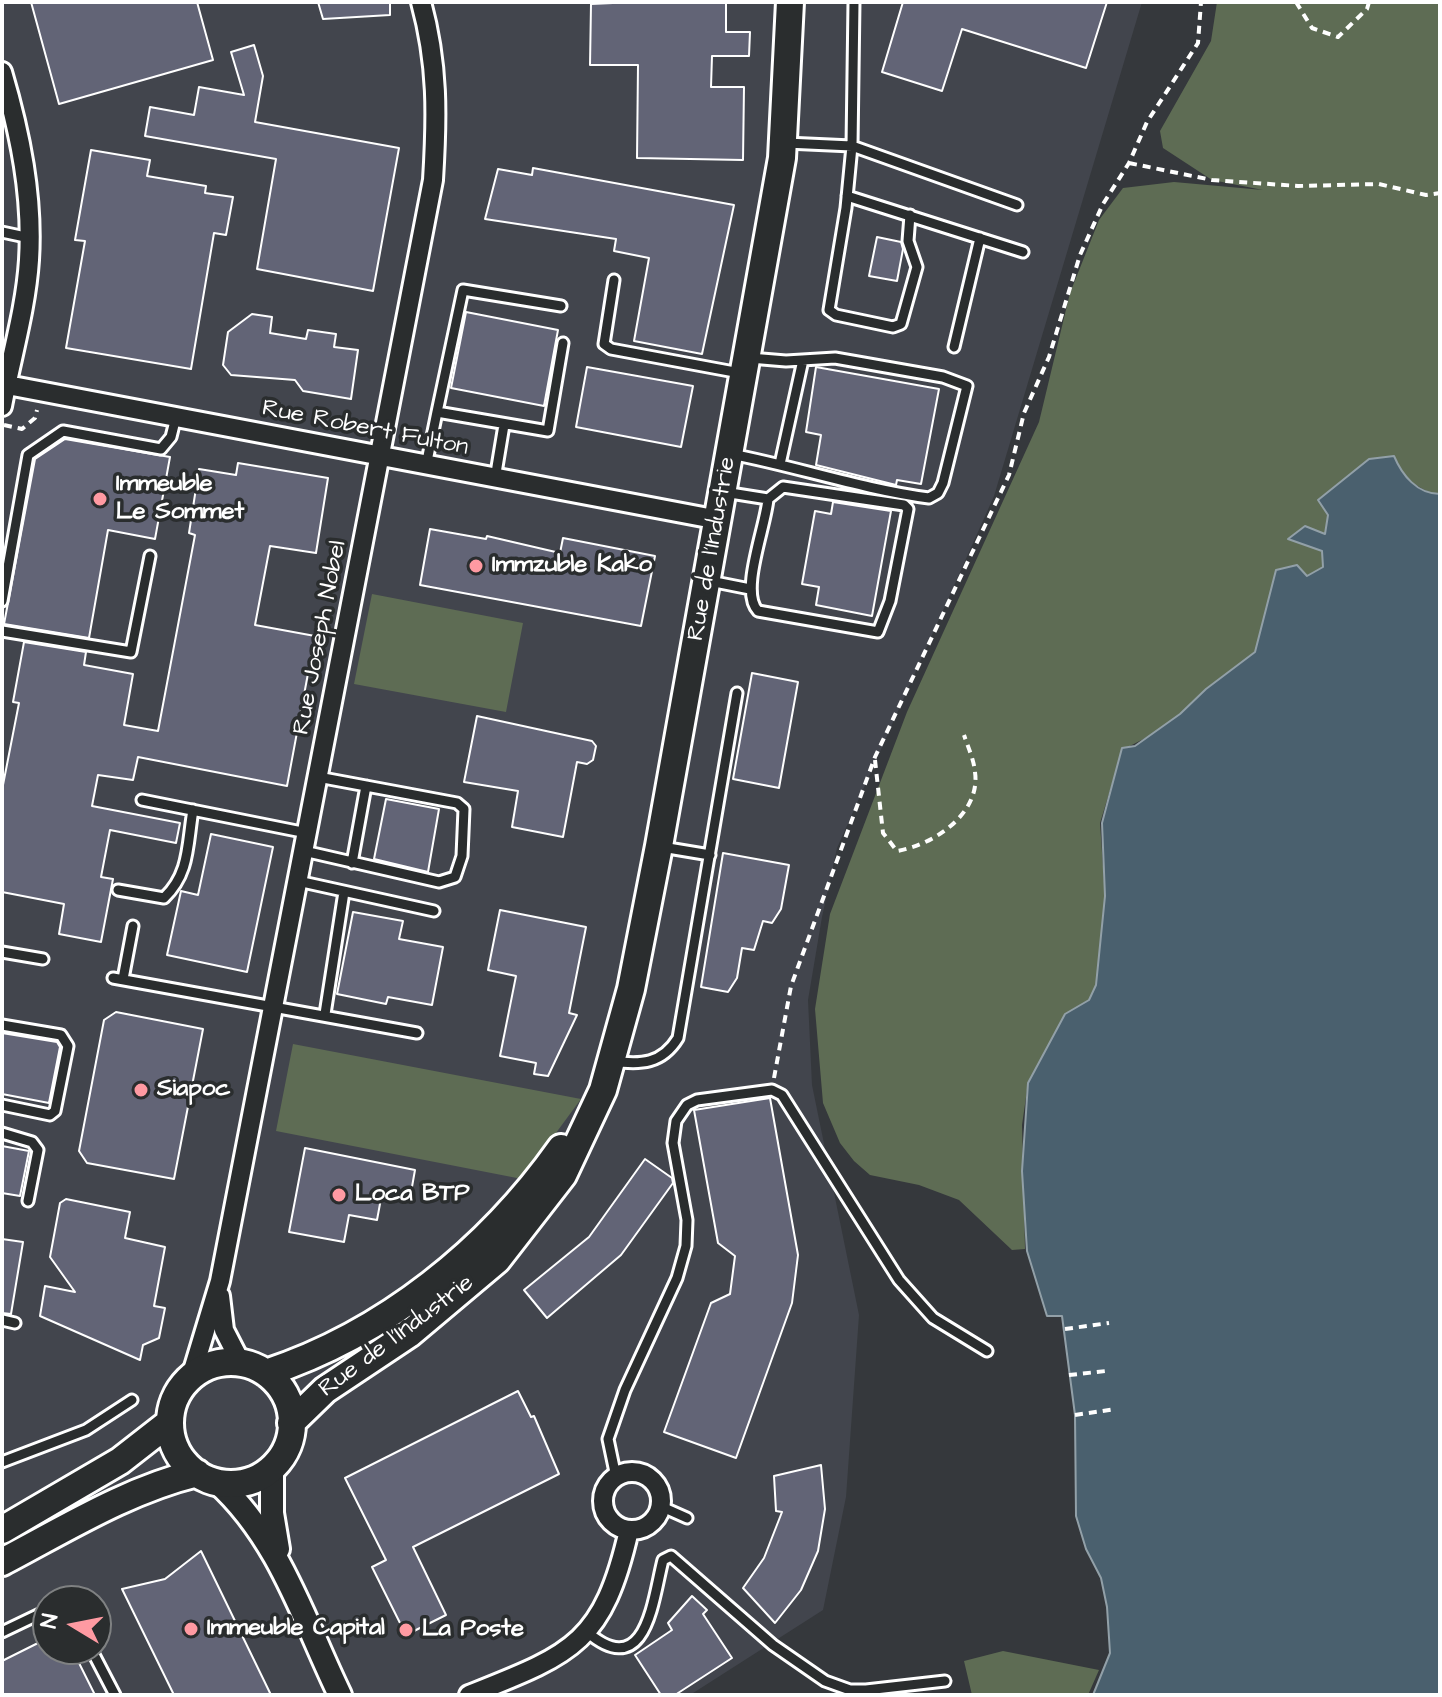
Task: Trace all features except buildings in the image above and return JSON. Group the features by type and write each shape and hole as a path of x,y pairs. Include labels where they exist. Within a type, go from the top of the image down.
{"main road":[{"name":"Rue de l'Industrie","path":"291,1423 325,1390 409,1334 497,1260 563,1175 603,1090 631,989 709,580 783,143 790,2"},
{"name":"Rue de l'Industrie","path":"272,1467 287,1448 291,1423 287,1398 266,1373 344,1342 398,1309 467,1255 550,1165 603,1090"},
{"path":"207,1478 176,1449 170,1422 177,1395 191,1377 218,1363 241,1363 266,1373"},
{"path":"2,1530 120,1461 170,1422"},
{"path":"2,1562 108,1506 172,1479 250,1480 272,1467"}],"street":[{"name":"Rue Joseph Nobel","path":"191,1377 220,1281 433,180 438,102 429,30 421,2"},
{"path":"2,72 17,124 30,238 29,264 2,406"},
{"name":"Rue Robert Fulton","path":"4,384 719,520"},
{"name":"Rue Joseph Nobel","path":"220,1281 221,1320 241,1363"},
{"path":"272,1467 272,1513 284,1570"},
{"path":"632,1472 648,1477 659,1490 660,1506 646,1526 629,1530 612,1521 604,1505 607,1487 616,1477 632,1472"},
{"path":"207,1478 253,1519 284,1570 336,1691"},
{"path":"2,1512 51,1502"},
{"path":"469,1695 552,1660 587,1632 610,1598 629,1530"}],"lane":[{"path":"854,2 852,146 829,310 836,315 893,327 901,324 917,267 908,241 910,215"},
{"path":"783,143 852,146 1017,205"},
{"path":"847,196 1023,252"},
{"path":"2,232 30,238"},
{"path":"954,347 980,238"},
{"path":"614,280 604,332 604,344 611,349 745,366 835,358 943,377 967,386 943,483 938,493 929,498 815,476 780,464 730,454"},
{"path":"426,466 463,290 561,306"},
{"path":"437,412 548,431 563,343"},
{"path":"780,464 803,360"},
{"path":"2,601 28,455 63,431 161,449 171,437 176,417"},
{"path":"495,479 504,425"},
{"path":"783,487 904,505 908,518 888,611 878,632 758,611 753,605 750,589 768,499 783,487"},
{"path":"723,492 768,499"},
{"path":"2,631 131,652 150,556"},
{"path":"709,580 750,589"},
{"path":"612,1061 647,1063 661,1058 678,1038 737,693"},
{"path":"142,800 193,810 306,842 352,863 439,882 455,877 462,856 464,809 457,803 318,777"},
{"path":"352,863 366,786"},
{"path":"118,890 164,898 170,892 182,879 193,810"},
{"path":"659,846 710,855"},
{"path":"298,881 434,911"},
{"path":"325,1014 344,892"},
{"path":"133,926 118,978 274,1004 417,1033"},
{"path":"2,952 43,959"},
{"path":"2,1025 61,1035 68,1046 55,1111 50,1115 2,1105"},
{"path":"616,1477 608,1439 625,1390 677,1278 686,1246 687,1220 673,1143 676,1121 687,1105 697,1100 772,1090 790,1103 899,1280 933,1318 987,1351"},
{"path":"2,1133 32,1142 38,1150 28,1201"},
{"path":"2,1320 15,1323"},
{"path":"2,1462 86,1430 132,1400"},
{"path":"660,1506 687,1518"},
{"path":"587,1632 601,1645 614,1648 626,1646 639,1636 653,1611 663,1560 671,1556 773,1645 825,1681 850,1690 945,1681"},
{"path":"2,1632 32,1618"},
{"path":"99,1665 115,1695"}],"path":[{"path":"772,1090 791,986 875,757 1009,475 1024,413 1049,357 1080,255 1103,204 1129,163 1147,122 1198,43 1201,2"},
{"path":"1296,2 1312,28 1338,37 1367,9 1369,2"},
{"path":"1129,163 1212,180 1298,186 1379,184 1426,195 1440,193"},
{"path":"2,425 22,429"},
{"path":"875,757 883,833 897,851 918,847 948,830 974,797 976,773 964,735"},
{"path":"1065,1329 1109,1323"},
{"path":"1069,1375 1106,1371"},
{"path":"1075,1415 1116,1409"}],"shaded area":[{"path":"2,2 1142,2 994,496 837,848 822,917 808,1000 812,1085 859,1315 846,1497 823,1610 690,1695 2,1695"}],"green space":[{"path":"1217,2 1440,2 1440,494 1432,494 1369,459 1318,500 1328,515 1325,535 1289,539 1322,551 1323,567 1305,580 1281,606 1247,661 1171,721 1123,748 1100,823 1105,896 1096,985 1089,1000 1065,1015 1028,1083 1022,1125 1025,1249 1012,1250 959,1200 919,1185 870,1175 840,1143 823,1103 815,1009 830,914 907,712 1039,422 1070,293 1099,220 1123,188 1174,182 1263,190 1212,180 1163,148 1160,131 1211,41"},
{"path":"372,594 523,623 506,712 354,684"},
{"path":"293,1044 581,1099 522,1179 276,1131"},
{"path":"1003,1651 1099,1670 1088,1695 972,1695 964,1661"}],"water":[{"path":"1394,456 1401,470 1417,487 1440,494 1440,1695 1093,1695 1110,1653 1107,1607 1101,1578 1086,1549 1076,1516 1075,1415 1062,1316 1047,1316 1027,1251 1022,1171 1028,1083 1065,1014 1089,1000 1096,985 1105,896 1102,823 1122,748 1135,746 1180,714 1206,689 1255,652 1276,570 1297,565 1307,576 1323,567 1322,551 1288,539 1305,526 1325,534 1328,515 1318,500 1369,459"}],"place":[{"name":"Immeuble Le Sommet","path":"100,499"},
{"name":"Immzuble Kako","path":"476,566"},
{"name":"Siapoc","path":"141,1090"},
{"name":"Loca BTP","path":"339,1195"},
{"name":"Immeuble Capital","path":"191,1629"},
{"name":"La Poste","path":"406,1630"}]}
